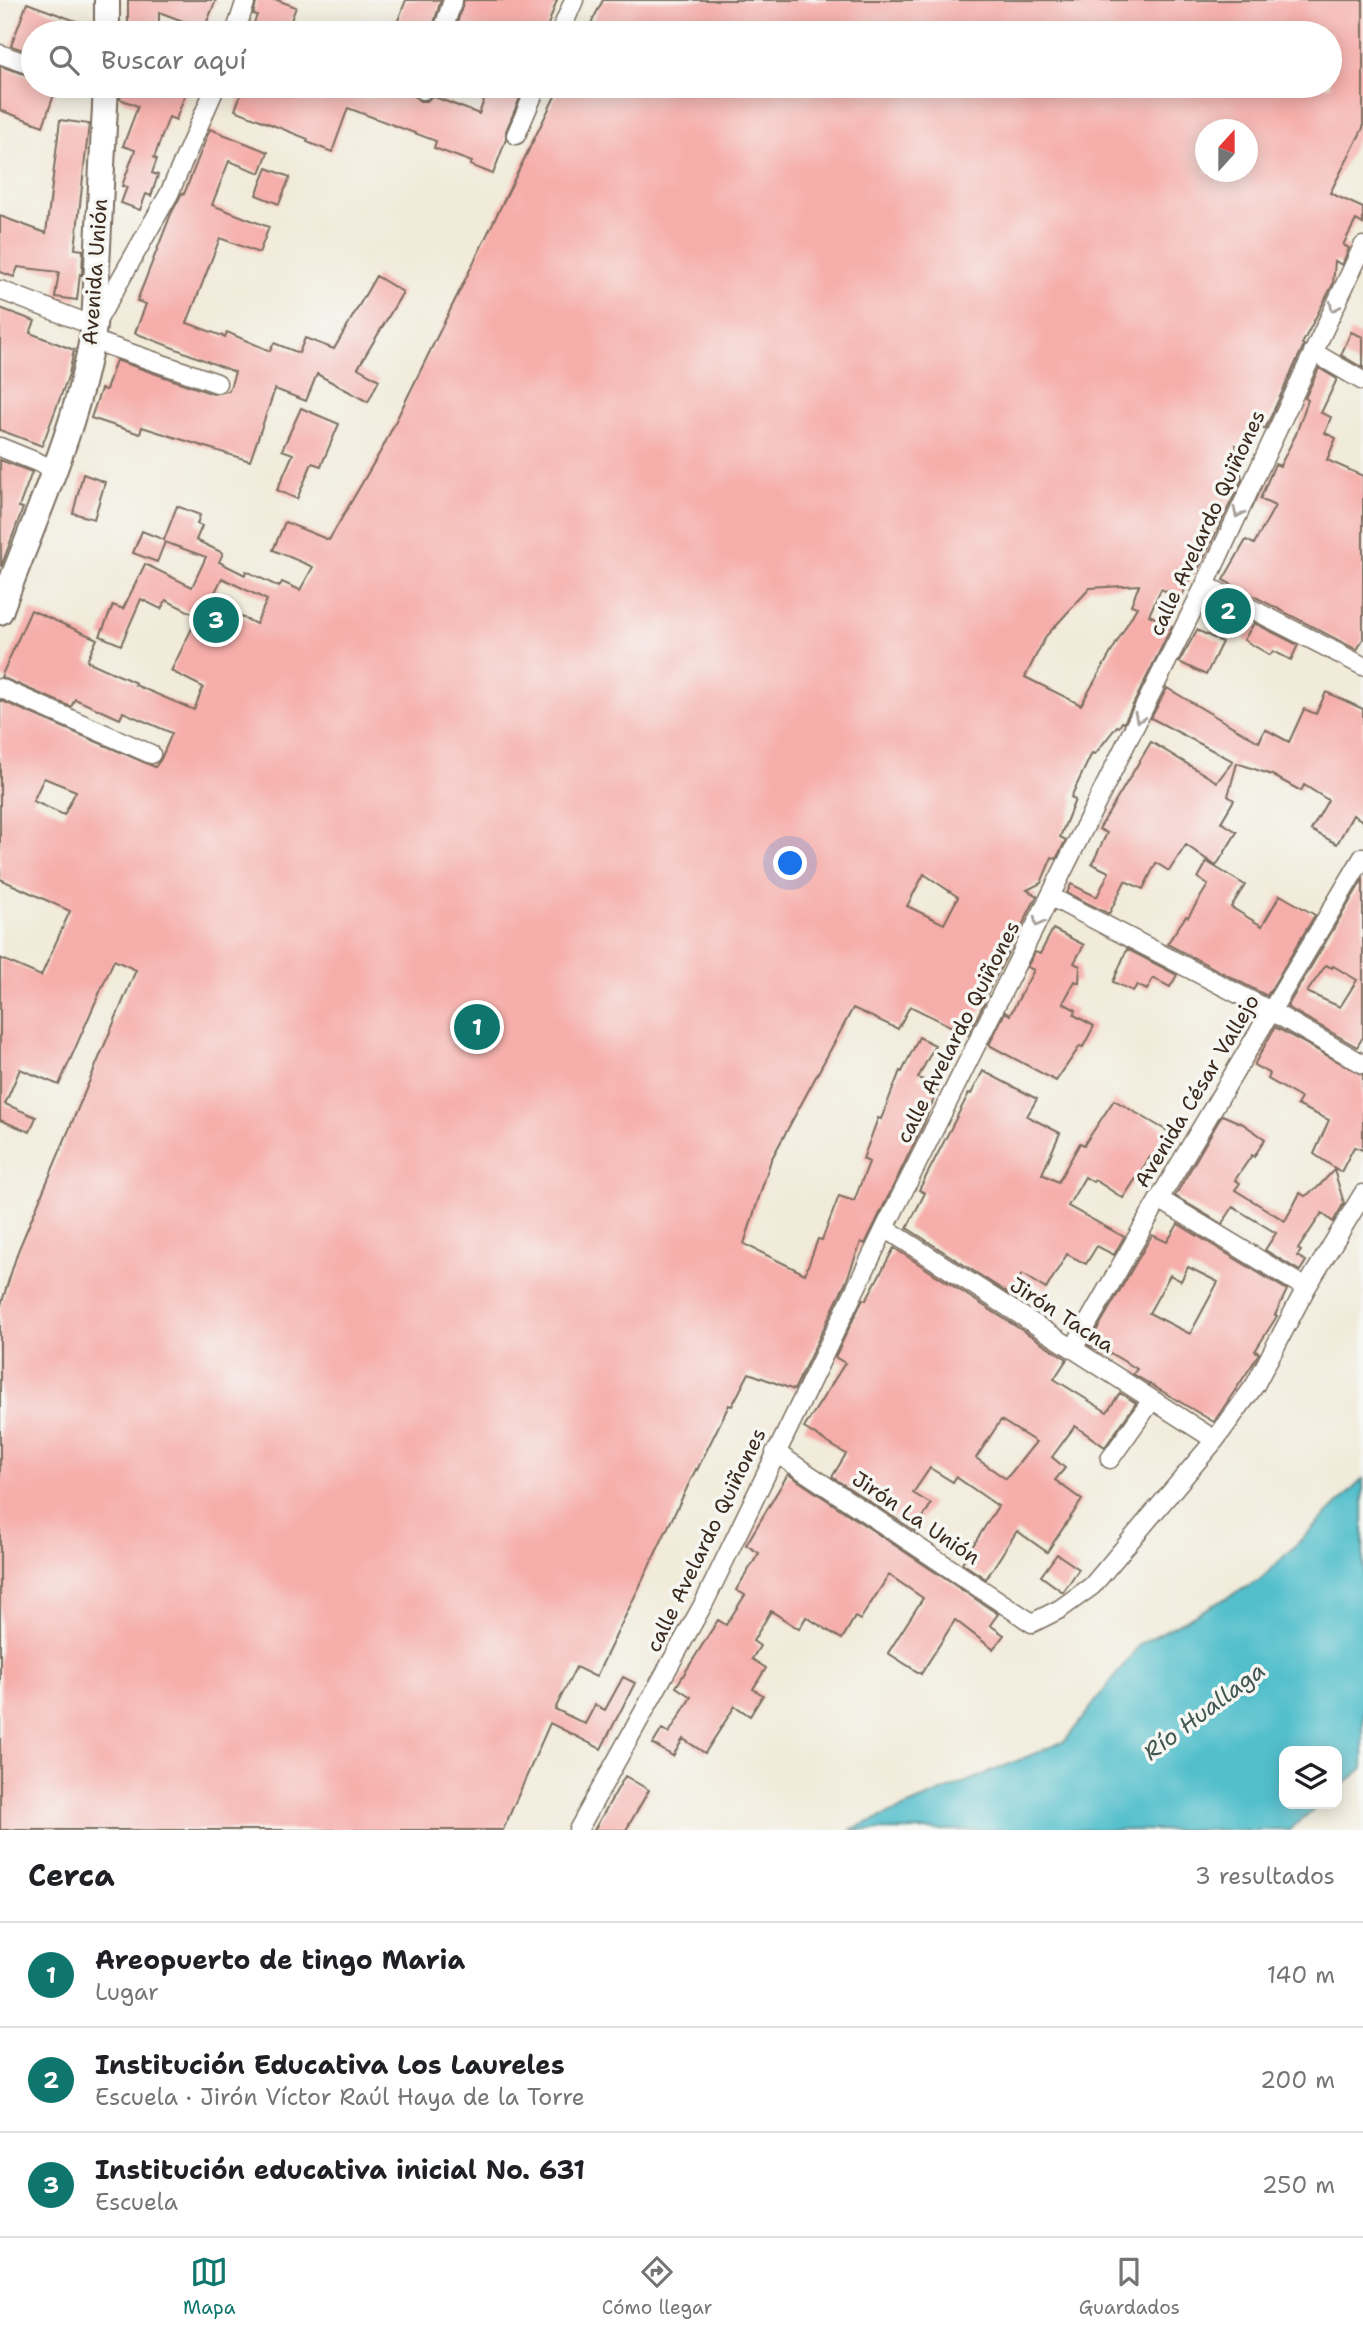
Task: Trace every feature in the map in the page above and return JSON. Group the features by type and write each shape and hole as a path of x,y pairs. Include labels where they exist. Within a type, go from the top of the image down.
{"main road":[{"path":"107,0 107,21"},
{"name":"Avenida Unión","path":"0,609 73,418 93,333 105,98"}],"street":[{"path":"238,21 246,0"},
{"path":"446,21 453,0"},
{"path":"564,21 574,0"},
{"path":"0,54 21,62"},
{"path":"93,333 169,194 211,98"},
{"path":"516,135 532,98"},
{"name":"calle Avelardo Quiñones","path":"578,1830 704,1603 885,1228 1205,585 1363,246"},
{"path":"0,290 93,333 217,383"},
{"path":"1312,352 1363,381"},
{"path":"0,447 54,469"},
{"path":"1205,585 1363,666"},
{"path":"0,688 151,754"},
{"name":"Avenida César Vallejo","path":"1073,1349 1363,857"},
{"path":"1051,897 1270,1011 1363,1064"},
{"path":"1215,1440 1255,1385 1306,1288 1363,1194"},
{"path":"1159,1199 1306,1288"},
{"name":"Jirón Tacna","path":"885,1228 1215,1440"},
{"path":"1110,1459 1152,1400"},
{"name":"Jirón La Unión","path":"775,1452 1032,1623 1060,1609 1092,1586 1215,1440"}],"water":[{"name":"Río Huallaga","path":"1363,1479 1363,1768 1342,1786 1342,1746 1279,1746 1279,1809 1314,1809 1289,1830 850,1830 1065,1741 1140,1644 1260,1580"}],"building":[{"path":"128,0 216,0 207,21 183,21 159,12 159,21 128,21"},
{"path":"257,0 277,0 296,7 291,21 255,21 257,15 253,14"},
{"path":"406,0 441,0 435,21 398,21"},
{"path":"464,0 557,0 549,21 458,21"},
{"path":"603,0 1363,0 1363,128 1330,193 1363,208 1363,224 1356,220 1343,245 1349,248 1342,265 1335,261 1333,284 1302,344 1304,345 1265,429 1259,426 1249,449 1236,445 1242,479 1200,566 1181,598 1161,589 1149,615 1172,626 1124,723 1117,726 1095,754 1092,753 1071,797 1075,800 1060,837 1066,840 1056,859 1052,857 1041,883 1027,890 1037,896 968,1035 910,1006 898,1029 853,1008 771,1160 744,1244 805,1274 839,1196 854,1201 869,1162 863,1159 878,1118 881,1119 900,1071 902,1072 919,1037 935,1045 918,1078 939,1086 924,1123 865,1244 861,1242 846,1282 794,1390 749,1373 696,1469 596,1677 576,1667 555,1709 585,1724 595,1705 605,1710 623,1677 635,1683 601,1749 550,1723 503,1830 0,1830 0,1308 18,1251 136,970 114,960 59,1085 20,1069 5,1104 36,1117 30,1132 0,1120 0,958 41,976 70,911 0,879 0,700 155,767 172,733 123,712 120,719 75,699 71,707 1,677 31,610 97,639 87,661 194,710 203,687 171,671 198,616 166,600 161,609 141,599 121,645 100,636 113,605 123,609 145,564 192,587 206,557 165,542 157,562 133,553 142,531 164,540 177,506 200,515 197,524 202,526 196,540 223,553 219,562 279,587 282,582 300,590 313,567 273,550 285,522 329,540 383,447 554,98 1342,98 1342,21 592,21","holes":["222,578 267,600 256,624 210,602","1139,585 1131,605 1137,607 1081,705 1025,677 1046,636 1090,588","44,778 76,791 64,815 33,801","924,874 958,897 944,924 907,906"]},
{"path":"27,3 76,21 21,21 21,49 11,46"},
{"path":"0,66 21,73 21,98 53,98 43,126 0,110"},
{"path":"184,98 176,120 169,117 154,158 157,159 152,173 158,175 151,196 146,194 140,210 121,203 127,187 122,186 135,150 123,146 138,106 120,99"},
{"path":"240,98 417,98 427,101 437,98 479,114 485,98 520,98 506,131 506,139 493,174 470,165 472,162 434,148 436,141 348,108 332,152 307,142 308,139 235,110"},
{"path":"60,120 89,124 75,249 83,250 77,300 55,297 59,272 18,267 14,277 0,272 0,216 46,233"},
{"path":"210,129 268,152 260,173 229,161 212,205 269,227 259,253 220,238 187,323 225,337 227,332 270,351 274,343 299,353 305,338 334,349 376,276 403,292 358,368 379,380 368,402 317,374 306,401 275,389 250,461 142,427 140,434 91,418 101,389 106,390 116,360 213,394 229,391 235,372 135,333 146,304 137,301 171,214 182,193 184,194"},
{"path":"267,168 290,177 279,204 256,195"},
{"path":"0,308 35,321 30,333 74,350 69,374 42,446 0,430"},
{"path":"1351,332 1363,337 1363,368 1341,355"},
{"path":"1319,368 1337,379 1321,413 1331,417 1325,433 1336,438 1327,460 1363,476 1363,639 1357,650 1223,580 1246,540 1254,544 1275,506 1260,499 1275,464 1280,466 1296,434 1308,400 1305,398"},
{"path":"301,408 339,424 321,466 312,463 297,499 277,490 293,454 282,450"},
{"path":"0,460 32,472 19,507 23,508 1,567"},
{"path":"83,474 105,482 94,519 73,513"},
{"path":"1254,623 1298,645 1291,660 1273,651 1270,655 1244,640"},
{"path":"1197,630 1222,642 1206,675 1179,662"},
{"path":"1167,688 1259,742 1265,729 1289,742 1304,709 1316,714 1326,692 1363,709 1363,821 1353,815 1337,844 1311,830 1328,800 1304,785 1301,791 1272,775 1237,763 1228,796 1234,800 1221,822 1237,832 1216,866 1186,845 1169,871 1156,863 1143,889 1125,881 1109,914 1067,893 1071,884 1097,897 1109,872 1092,864 1107,833 1099,829 1151,742 1217,782 1233,761 1151,718"},
{"path":"1207,862 1245,885 1231,907 1262,926 1280,895 1315,915 1267,996 1167,944 1208,885 1198,878"},
{"path":"1363,879 1363,1037 1357,1047 1287,1007","holes":["1326,965 1332,968 1333,966 1357,980 1340,1007 1307,992"]},
{"path":"1053,929 1084,945 1074,963 1080,966 1079,983 1075,981 1063,1003 1076,1010 1074,1015 1094,1026 1083,1047 1080,1046 1056,1081 989,1045 1005,1012 1010,1015 1034,970 1027,967 1035,952 1040,954"},
{"path":"1127,949 1177,975 1170,987 1153,978 1147,990 1137,985 1133,991 1113,982"},
{"path":"1275,1027 1363,1075 1363,1150 1354,1147 1341,1172 1314,1154 1329,1120 1297,1105 1301,1098 1268,1079 1270,1074 1254,1065"},
{"path":"983,1071 1037,1099 1027,1116 1060,1133 1042,1174 1058,1182 1080,1143 1084,1145 1114,1100 1176,1136 1160,1163 1150,1157 1123,1198 1095,1180 1093,1182 1085,1177 1068,1206 1124,1237 1114,1255 1097,1246 1086,1264 1067,1254 1046,1289 1022,1274 1009,1294 907,1228 925,1193 919,1190"},
{"path":"1222,1115 1243,1124 1265,1139 1235,1180 1240,1183 1235,1190 1285,1221 1300,1193 1305,1196 1317,1188 1334,1170 1344,1203 1333,1222 1322,1213 1298,1249 1301,1251 1297,1256 1306,1261 1300,1271 1265,1250 1276,1233 1233,1207 1222,1224 1175,1196"},
{"path":"1178,1224 1287,1290 1275,1315 1277,1316 1255,1351 1259,1353 1214,1422 1133,1374 1137,1369 1110,1353 1108,1355 1088,1345 1152,1235 1167,1242","holes":["1188,1267 1218,1282 1190,1334 1149,1313 1170,1275 1181,1281"]},
{"path":"894,1248 1067,1359 1054,1379 1107,1412 1120,1393 1136,1403 1105,1447 1075,1426 1052,1457 1065,1468 1055,1480 1082,1500 1047,1552 1017,1531 986,1579 962,1563 998,1506 956,1477 953,1482 930,1468 913,1493 931,1504 915,1531 832,1477 846,1454 804,1428 845,1363 835,1357 863,1299 866,1300","holes":["1001,1420 1036,1442 1006,1479 976,1458"]},
{"path":"788,1474 998,1614 990,1625 1004,1635 993,1649 955,1620 921,1674 888,1653 923,1598 889,1575 860,1620 855,1617 842,1639 806,1617 799,1629 771,1611 753,1641 760,1646 752,1659 766,1668 753,1689 763,1695 750,1716 735,1706 705,1753 683,1739 673,1756 653,1744 662,1729 669,1733 691,1697 676,1687 718,1620 726,1625 745,1595 736,1590 759,1553 746,1545"},
{"path":"1057,1554 1079,1569 1063,1592 1041,1576"},
{"path":"625,1776 649,1790 626,1830 594,1830"}],"place":[{"name":"Institución Educativa Los Laureles","path":"1228,611"},
{"name":"Institución educativa inicial No. 631","path":"216,620"},
{"name":"Areopuerto de tingo Maria","path":"477,1027"}]}
